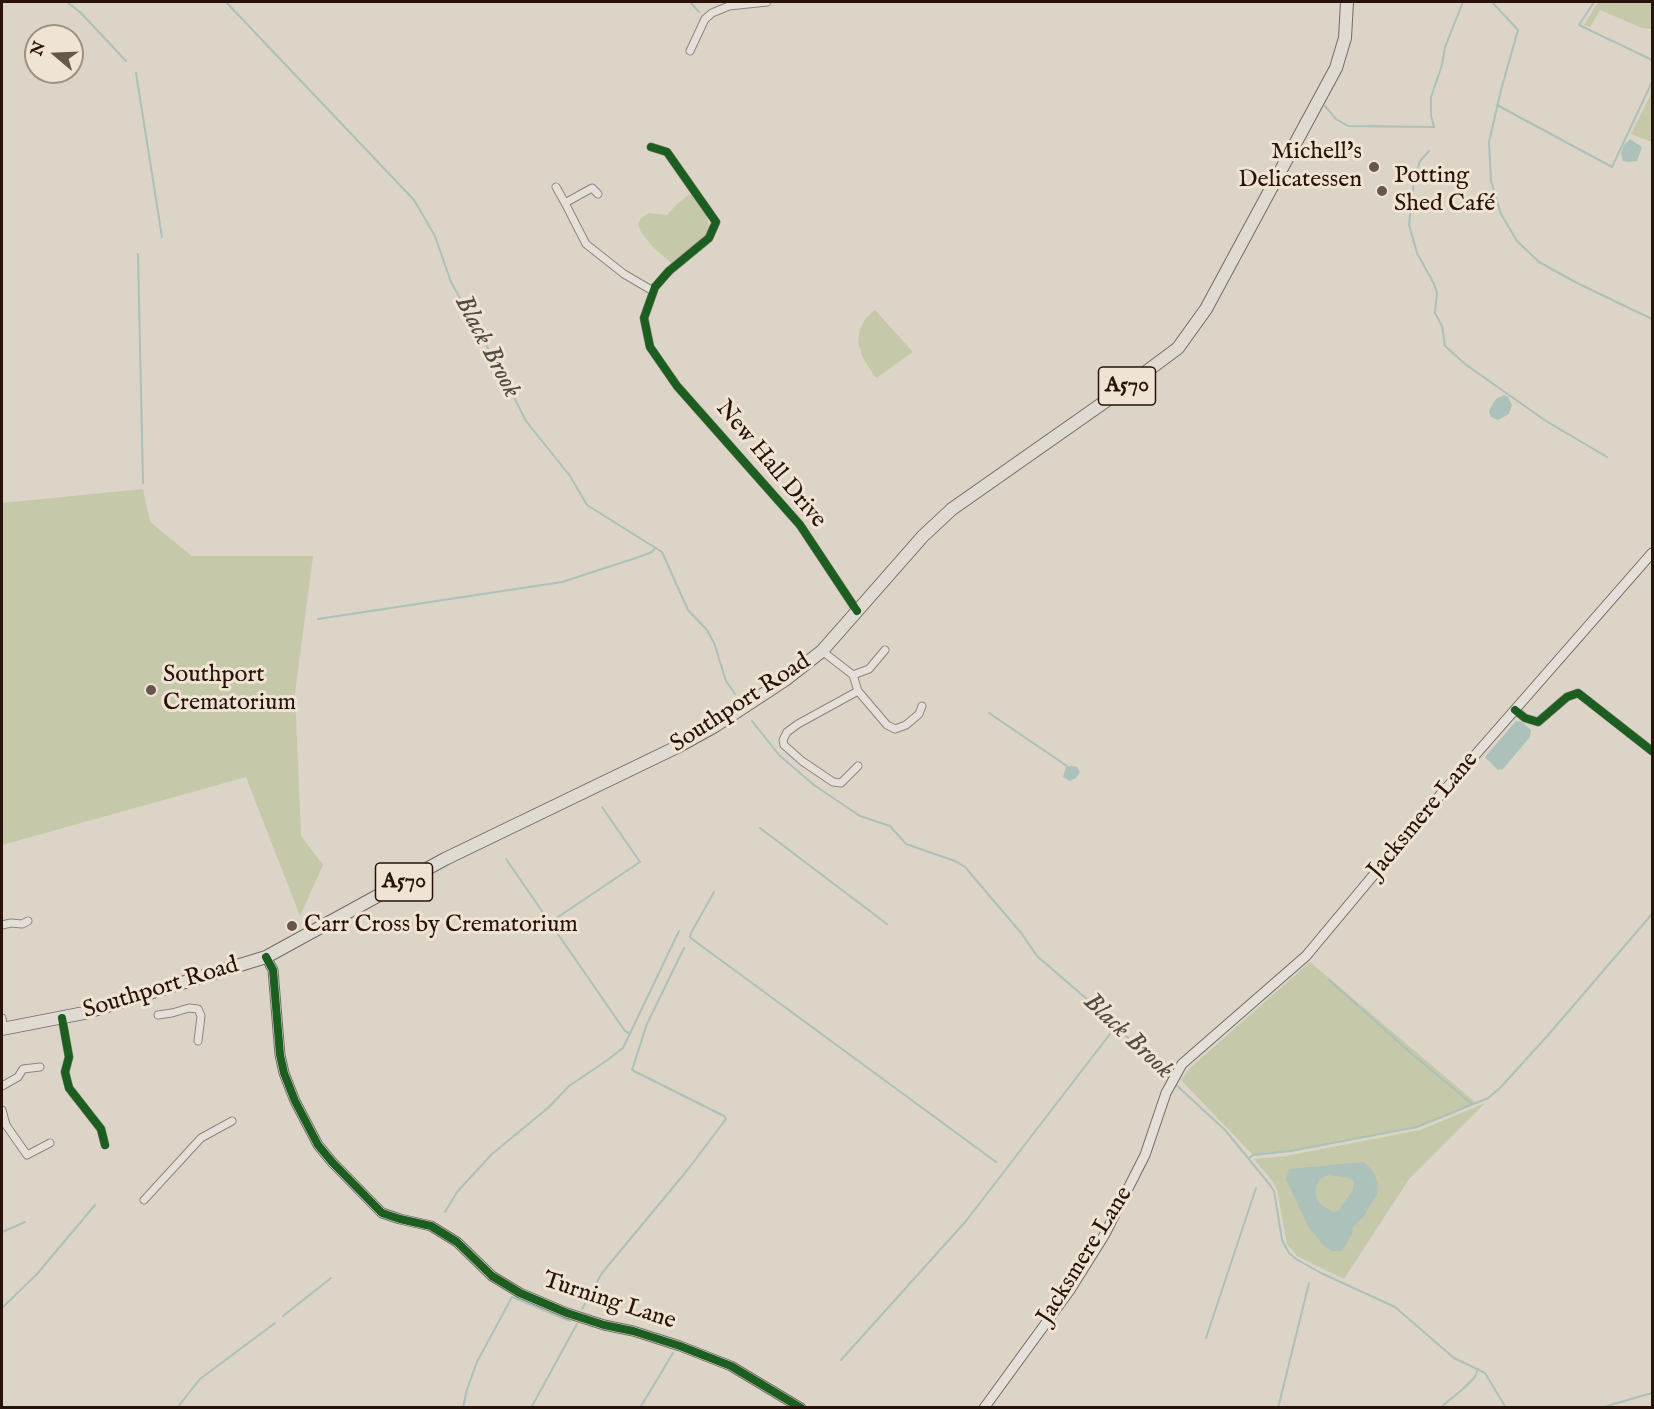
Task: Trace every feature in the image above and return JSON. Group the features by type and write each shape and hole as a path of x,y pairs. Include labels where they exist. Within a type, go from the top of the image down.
{"highway":[{"name":"Southport Road","path":"2,1025 84,1013 266,957 445,859 677,747 715,726 785,680 822,651 923,536 952,509 1178,348 1206,309 1336,68 1345,38 1347,2"}],"main road":[{"name":"Jacksmere Lane","path":"984,1407 1070,1290 1106,1234 1145,1155 1167,1093 1182,1064 1306,956 1442,793 1653,553"},
{"name":"Turning Lane","path":"266,957 273,970 280,1054 284,1073 302,1116 318,1145 382,1213 400,1220 431,1226 457,1242 492,1276 520,1293 567,1313 604,1325 633,1331 721,1362 801,1407"}],"street":[{"path":"690,51 705,19 712,14 729,6 767,2"},
{"path":"556,187 586,244 624,274 653,291 669,271 709,238 716,222 667,152 651,147"},
{"path":"565,203 592,188 598,194"},
{"name":"New Hall Drive","path":"655,287 644,318 650,347 677,386 800,525 857,611"},
{"path":"854,675 869,669 885,650"},
{"path":"822,651 854,675 858,691 887,725 895,729 906,725 919,714 922,706"},
{"path":"858,691 798,724 787,732 783,740 784,745 802,761 833,782 841,783 858,766"},
{"path":"1515,710 1525,718 1538,722 1567,697 1578,693 1653,751"},
{"path":"2,925 22,924 28,921"},
{"path":"158,1015 189,1008 198,1009 204,1031 198,1041"},
{"path":"62,1018 69,1057 65,1072 69,1088 101,1129 105,1145"},
{"path":"2,1086 18,1077 23,1069 40,1067"},
{"path":"2,1110 6,1125 27,1155 50,1143"},
{"path":"144,1200 201,1138 232,1121"}],"green space":[{"path":"1598,2 1652,2 1652,29 1642,28 1600,10 1590,27 1584,25"},
{"path":"1652,92 1652,142 1631,134"},
{"path":"692,193 704,211 709,231 706,237 672,264 651,245 638,224 641,218 649,213 667,215"},
{"path":"875,310 913,352 876,378 863,358 858,342 860,329 866,318"},
{"path":"143,489 150,522 192,556 313,556 295,693 301,836 323,865 300,916 246,777 2,845 2,503"},
{"path":"1310,962 1475,1102 1455,1113 1417,1127 1291,1151 1253,1155 1181,1080 1190,1068"},
{"path":"1485,1103 1409,1179 1344,1279 1297,1256 1287,1244 1277,1190 1254,1159 1286,1156 1420,1130"}],"water":[{"path":"1630,139 1642,147 1637,161 1623,161 1621,153 1624,145"},
{"path":"1504,395 1508,397 1512,405 1509,414 1498,420 1491,417 1489,411 1496,399"},
{"path":"1516,721 1522,722 1531,730 1530,737 1503,769 1498,770 1485,757"},
{"path":"1066,767 1077,767 1080,772 1070,781 1063,777"},
{"path":"1363,1162 1372,1170 1378,1183 1377,1194 1364,1216 1353,1227 1352,1234 1342,1251 1332,1251 1323,1245 1308,1226 1286,1179 1289,1169","holes":["1328,1175 1354,1181 1353,1190 1339,1210 1333,1212 1320,1204 1316,1197 1316,1186 1320,1179"]}],"waterway":[{"path":"67,2 81,13 126,61"},
{"name":"Black Brook","path":"226,2 414,200 435,236 451,282 526,421 570,476 587,505 662,552 688,610 707,630 714,643 726,681 735,694"},
{"path":"690,2 699,12"},
{"path":"1325,106 1336,119 1348,126 1434,127 1431,97 1442,65 1445,47 1463,2"},
{"path":"1492,2 1518,30 1489,142 1491,181 1501,214 1517,241 1539,262 1652,319"},
{"path":"1594,2 1579,25 1652,60"},
{"path":"136,73 162,237"},
{"path":"1497,105 1612,167 1652,82"},
{"path":"1429,151 1420,161 1414,181 1409,225 1417,253 1437,293 1435,313 1442,326 1445,346 1465,364 1546,421 1607,457"},
{"path":"138,254 143,483"},
{"path":"318,619 562,582 639,557 652,552 655,548"},
{"path":"989,713 1067,766"},
{"name":"Black Brook","path":"752,721 779,755 814,785 860,816 890,826 906,844 955,861 965,867 1022,934 1037,956 1103,1013 1169,1079"},
{"path":"549,923 640,862 602,807"},
{"path":"760,828 887,924"},
{"path":"506,859 625,1031 629,1033"},
{"path":"714,892 691,933 692,939 996,1162"},
{"path":"1249,1158 1253,1155 1291,1151 1417,1127 1488,1098 1549,1034 1652,914"},
{"path":"445,1212 457,1192 492,1154 549,1107 569,1086 623,1048 679,931"},
{"path":"582,1309 602,1273 689,1168 726,1119 632,1070 647,1024 684,948"},
{"path":"1329,980 1472,1104"},
{"path":"841,1360 966,1221 1110,1034"},
{"name":"Black Brook","path":"1174,1083 1225,1130 1270,1185 1274,1191 1282,1240 1289,1253 1321,1273 1395,1307 1454,1358 1485,1373 1506,1408"},
{"path":"1206,1338 1256,1188"},
{"path":"2,1308 37,1274 95,1205"},
{"path":"2,1232 25,1222"},
{"path":"283,1316 331,1278"},
{"path":"1278,1408 1309,1283"},
{"path":"463,1408 477,1362 512,1297 570,1321"},
{"path":"177,1408 200,1379 275,1323"},
{"path":"531,1408 577,1324"},
{"path":"640,1408 673,1353"},
{"path":"1440,1408 1475,1377 1478,1369"},
{"path":"1600,1408 1652,1393"}],"cycle path":[{"path":"651,147 667,152 716,222 709,238 669,271 655,287 644,318 650,347 677,386 800,525 857,611"},
{"path":"1515,710 1525,718 1538,722 1567,697 1578,693 1652,751"},
{"path":"266,957 273,970 280,1055 295,1101 318,1145 382,1213 431,1226 457,1242 492,1276 520,1293 567,1313 680,1346 731,1366 801,1408"},
{"path":"62,1018 69,1057 65,1072 69,1088 101,1129 105,1145"}],"place":[{"name":"Michell's Delicatessen","path":"1374,167"},
{"name":"Potting Shed Café","path":"1382,191"},
{"name":"Southport Crematorium","path":"151,690"},
{"name":"Carr Cross by Crematorium","path":"292,926"}]}
